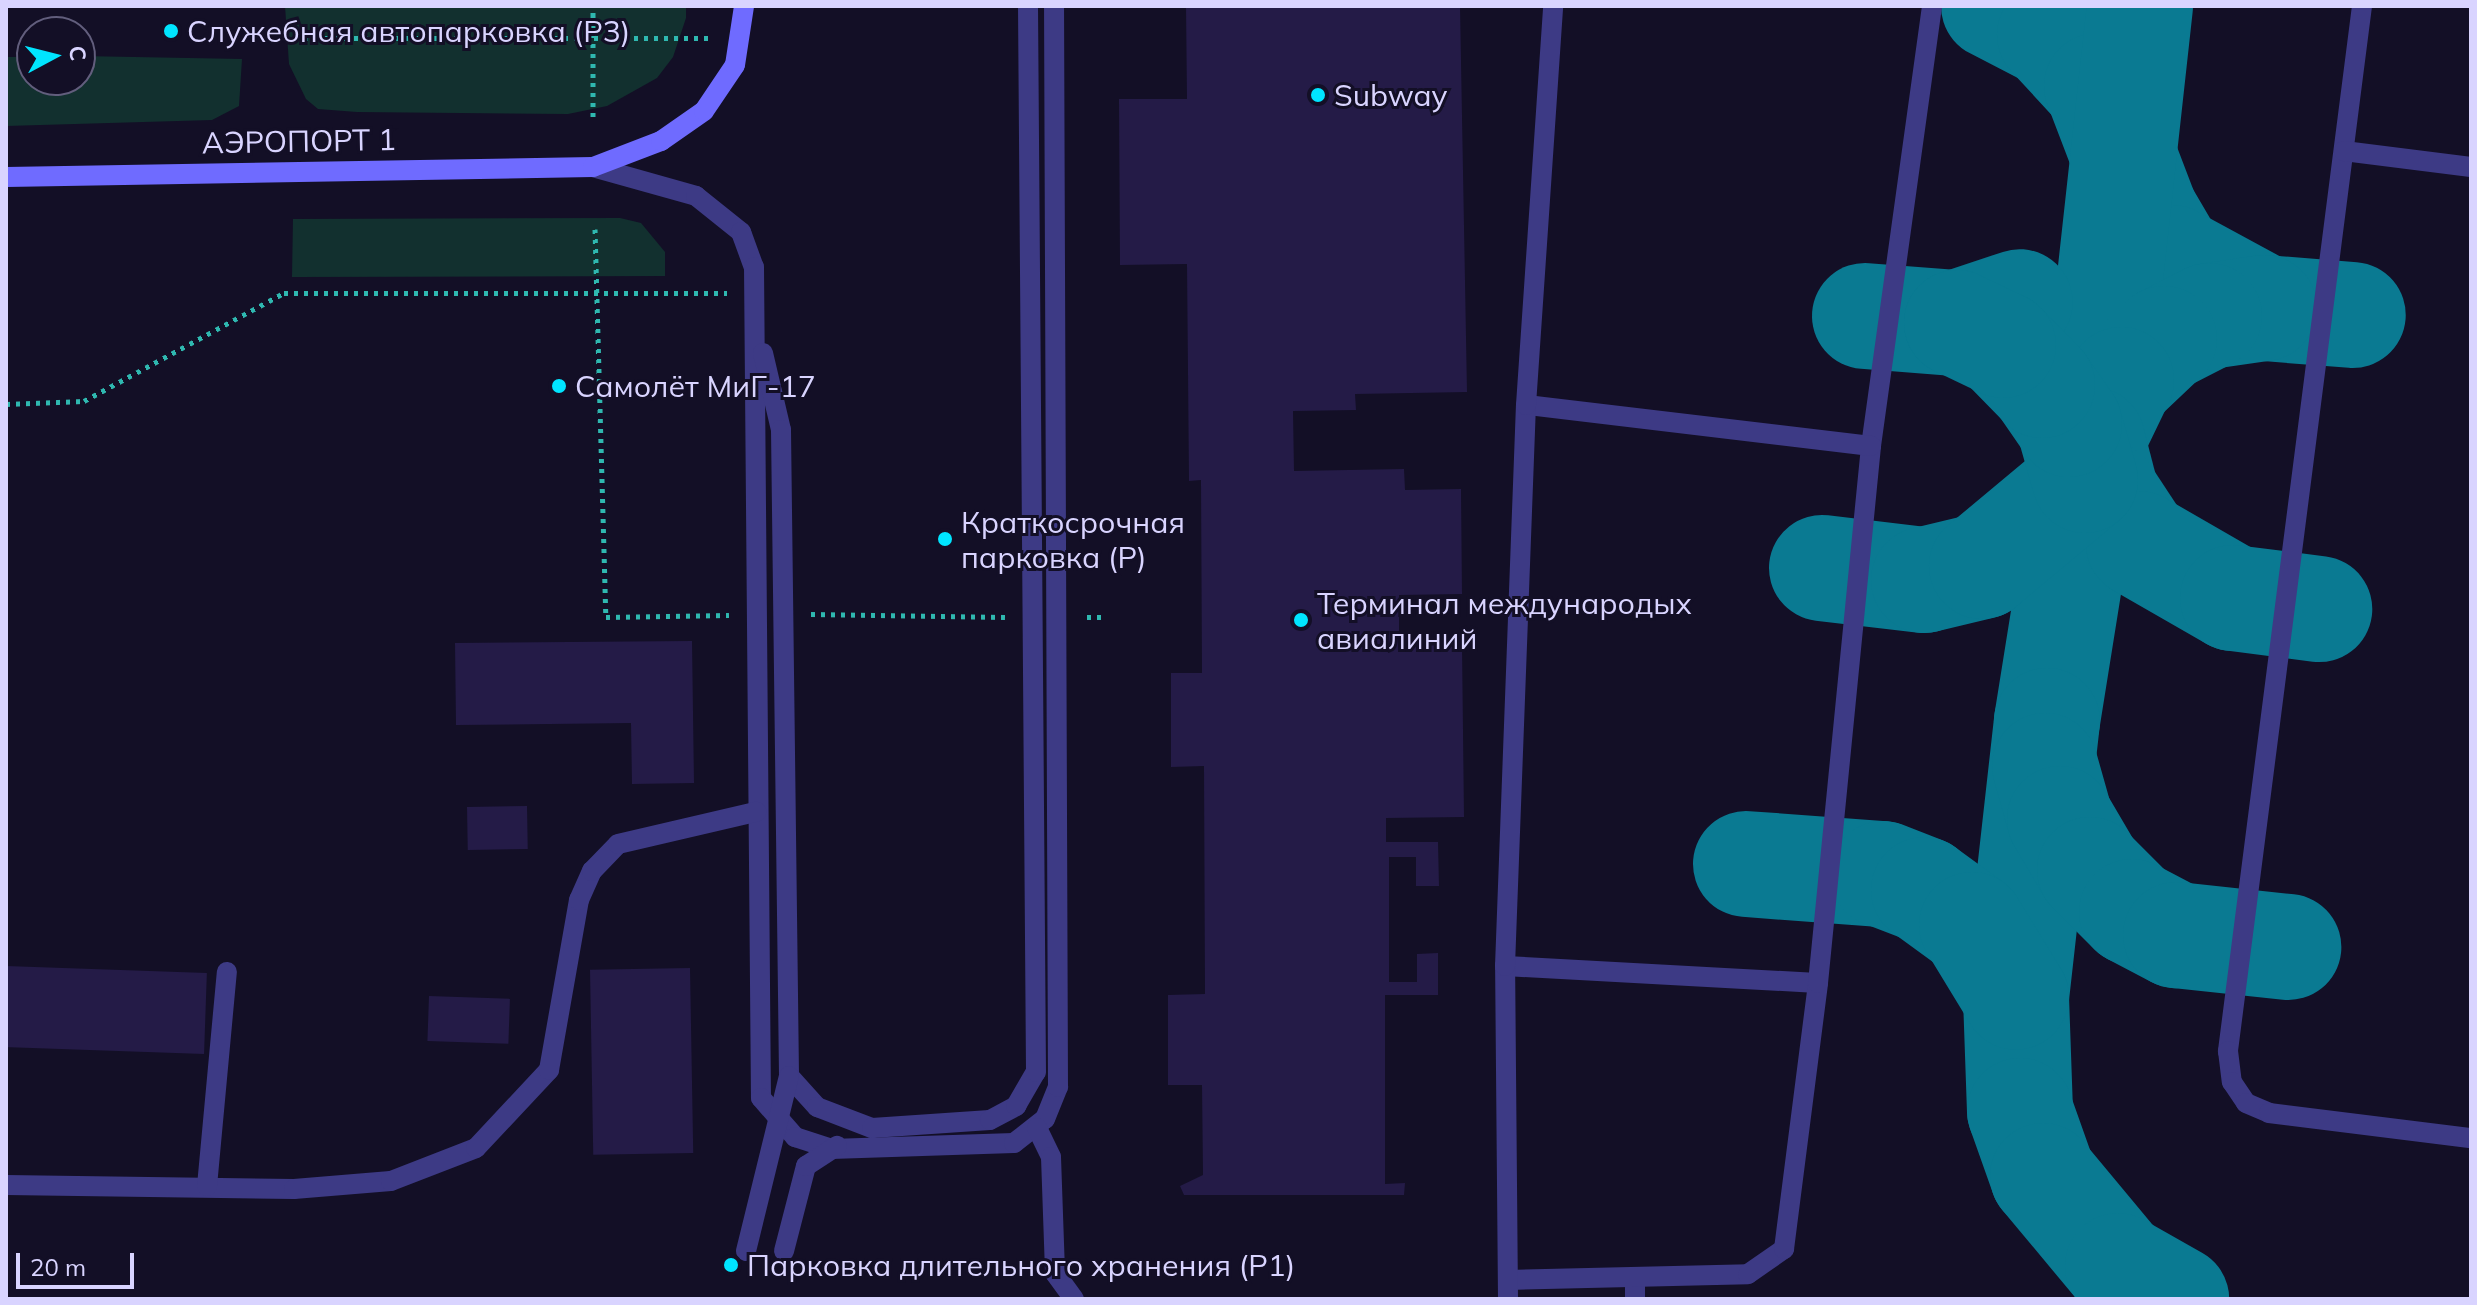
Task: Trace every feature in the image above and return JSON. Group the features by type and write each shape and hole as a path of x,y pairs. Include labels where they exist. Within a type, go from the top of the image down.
{"main road":[{"path":"744,6 744,38"},
{"name":"АЭРОПОРТ 1","path":"6,177 593,167 661,141 704,111 722,91 744,38"}],"lane":[{"path":"784,1251 806,1166 872,1128 990,1120 1016,1106 1036,1072 1028,6"},
{"path":"761,1098 795,1137 831,1149 1004,1145 1037,1128 1058,1087 1060,617 1054,6"},
{"path":"1553,6 1526,405 1505,966 1508,1289 1635,1277 1748,1274 1784,1249 1818,983 1871,446 1932,6"},
{"path":"2362,6 2228,1051 2232,1082 2246,1103 2269,1113 2471,1138"},
{"path":"2344,151 2471,167"},
{"path":"593,167 656,179 714,207 741,232 756,292 759,333 751,438 761,1098 765,1166"},
{"path":"746,1251 789,1076 781,430 759,333"},
{"path":"1526,405 1871,446"},
{"path":"6,1185 207,1186 391,1181 476,1148 549,1070 579,900 592,871 618,844 756,812"},
{"path":"1505,966 1818,983"},
{"path":"207,1186 227,972"},
{"path":"789,1076 817,1107 872,1128"},
{"path":"1037,1128 1051,1157 1055,1273 1074,1299"},
{"path":"1635,1277 1635,1299"}],"path":[{"path":"593,6 593,117"},
{"path":"264,38 744,38"},
{"path":"595,229 606,617 754,614"},
{"path":"6,404 84,401 284,293 598,296 756,292"},
{"path":"782,614 1034,617"},
{"path":"1060,617 1102,617"}],"green space":[{"path":"285,6 686,6 686,18 673,57 657,78 607,106 568,114 357,112 318,109 306,99 289,64"},
{"path":"96,56 242,59 239,106 212,120 6,126 6,57 16,57 16,96 96,96"},
{"path":"620,218 641,223 665,252 665,276 292,277 293,219"}],"building":[{"name":"Терминал международых авиалиний","path":"1186,6 1460,6 1467,392 1355,394 1356,410 1293,411 1294,471 1404,469 1405,490 1461,489 1462,594 1399,595 1399,646 1462,645 1464,817 1386,818 1386,842 1438,842 1439,886 1416,886 1416,857 1389,857 1389,982 1417,982 1417,954 1438,953 1438,995 1385,995 1385,1184 1405,1183 1404,1195 1184,1195 1180,1186 1203,1175 1202,1085 1168,1085 1168,995 1205,994 1204,766 1171,767 1171,673 1202,673 1201,480 1189,481 1187,264 1120,265 1119,99 1187,99"},
{"path":"692,641 694,783 632,784 631,723 456,725 455,643"},
{"path":"527,806 528,849 468,850 467,807"},
{"path":"6,966 207,973 204,1054 6,1047"},
{"path":"690,968 693,1153 593,1155 590,970"},
{"path":"429,996 510,999 508,1044 427,1041"}],"taxiway":[{"path":"1994,6 2050,35 2097,86 2145,212 2172,258 2264,308 2353,315"},
{"path":"2140,6 2092,440 2047,721 2016,997 2020,1111 2043,1176 2118,1266 2176,1299"},
{"path":"1865,316 1957,323 2020,302"},
{"path":"2264,308 2209,316 2164,339 2121,380 2092,440 2106,494 2139,544 2233,598 2319,609"},
{"path":"1822,568 1924,580 1982,566 2085,480 2069,424 2042,385 2003,345 1957,323"},
{"path":"2045,766 2060,819 2090,870 2132,912 2176,935 2288,947"},
{"path":"1746,864 1883,874 1924,890 1972,925 2016,997"}],"place":[{"name":"Служебная автопарковка (P3)","path":"171,31"},
{"name":"Subway","path":"1318,95"},
{"name":"Самолёт МиГ-17","path":"559,386"},
{"name":"Краткосрочная парковка (P)","path":"945,539"},
{"name":"Терминал международых авиалиний","path":"1301,620"},
{"name":"Парковка длительного хранения (P1)","path":"731,1265"}]}
